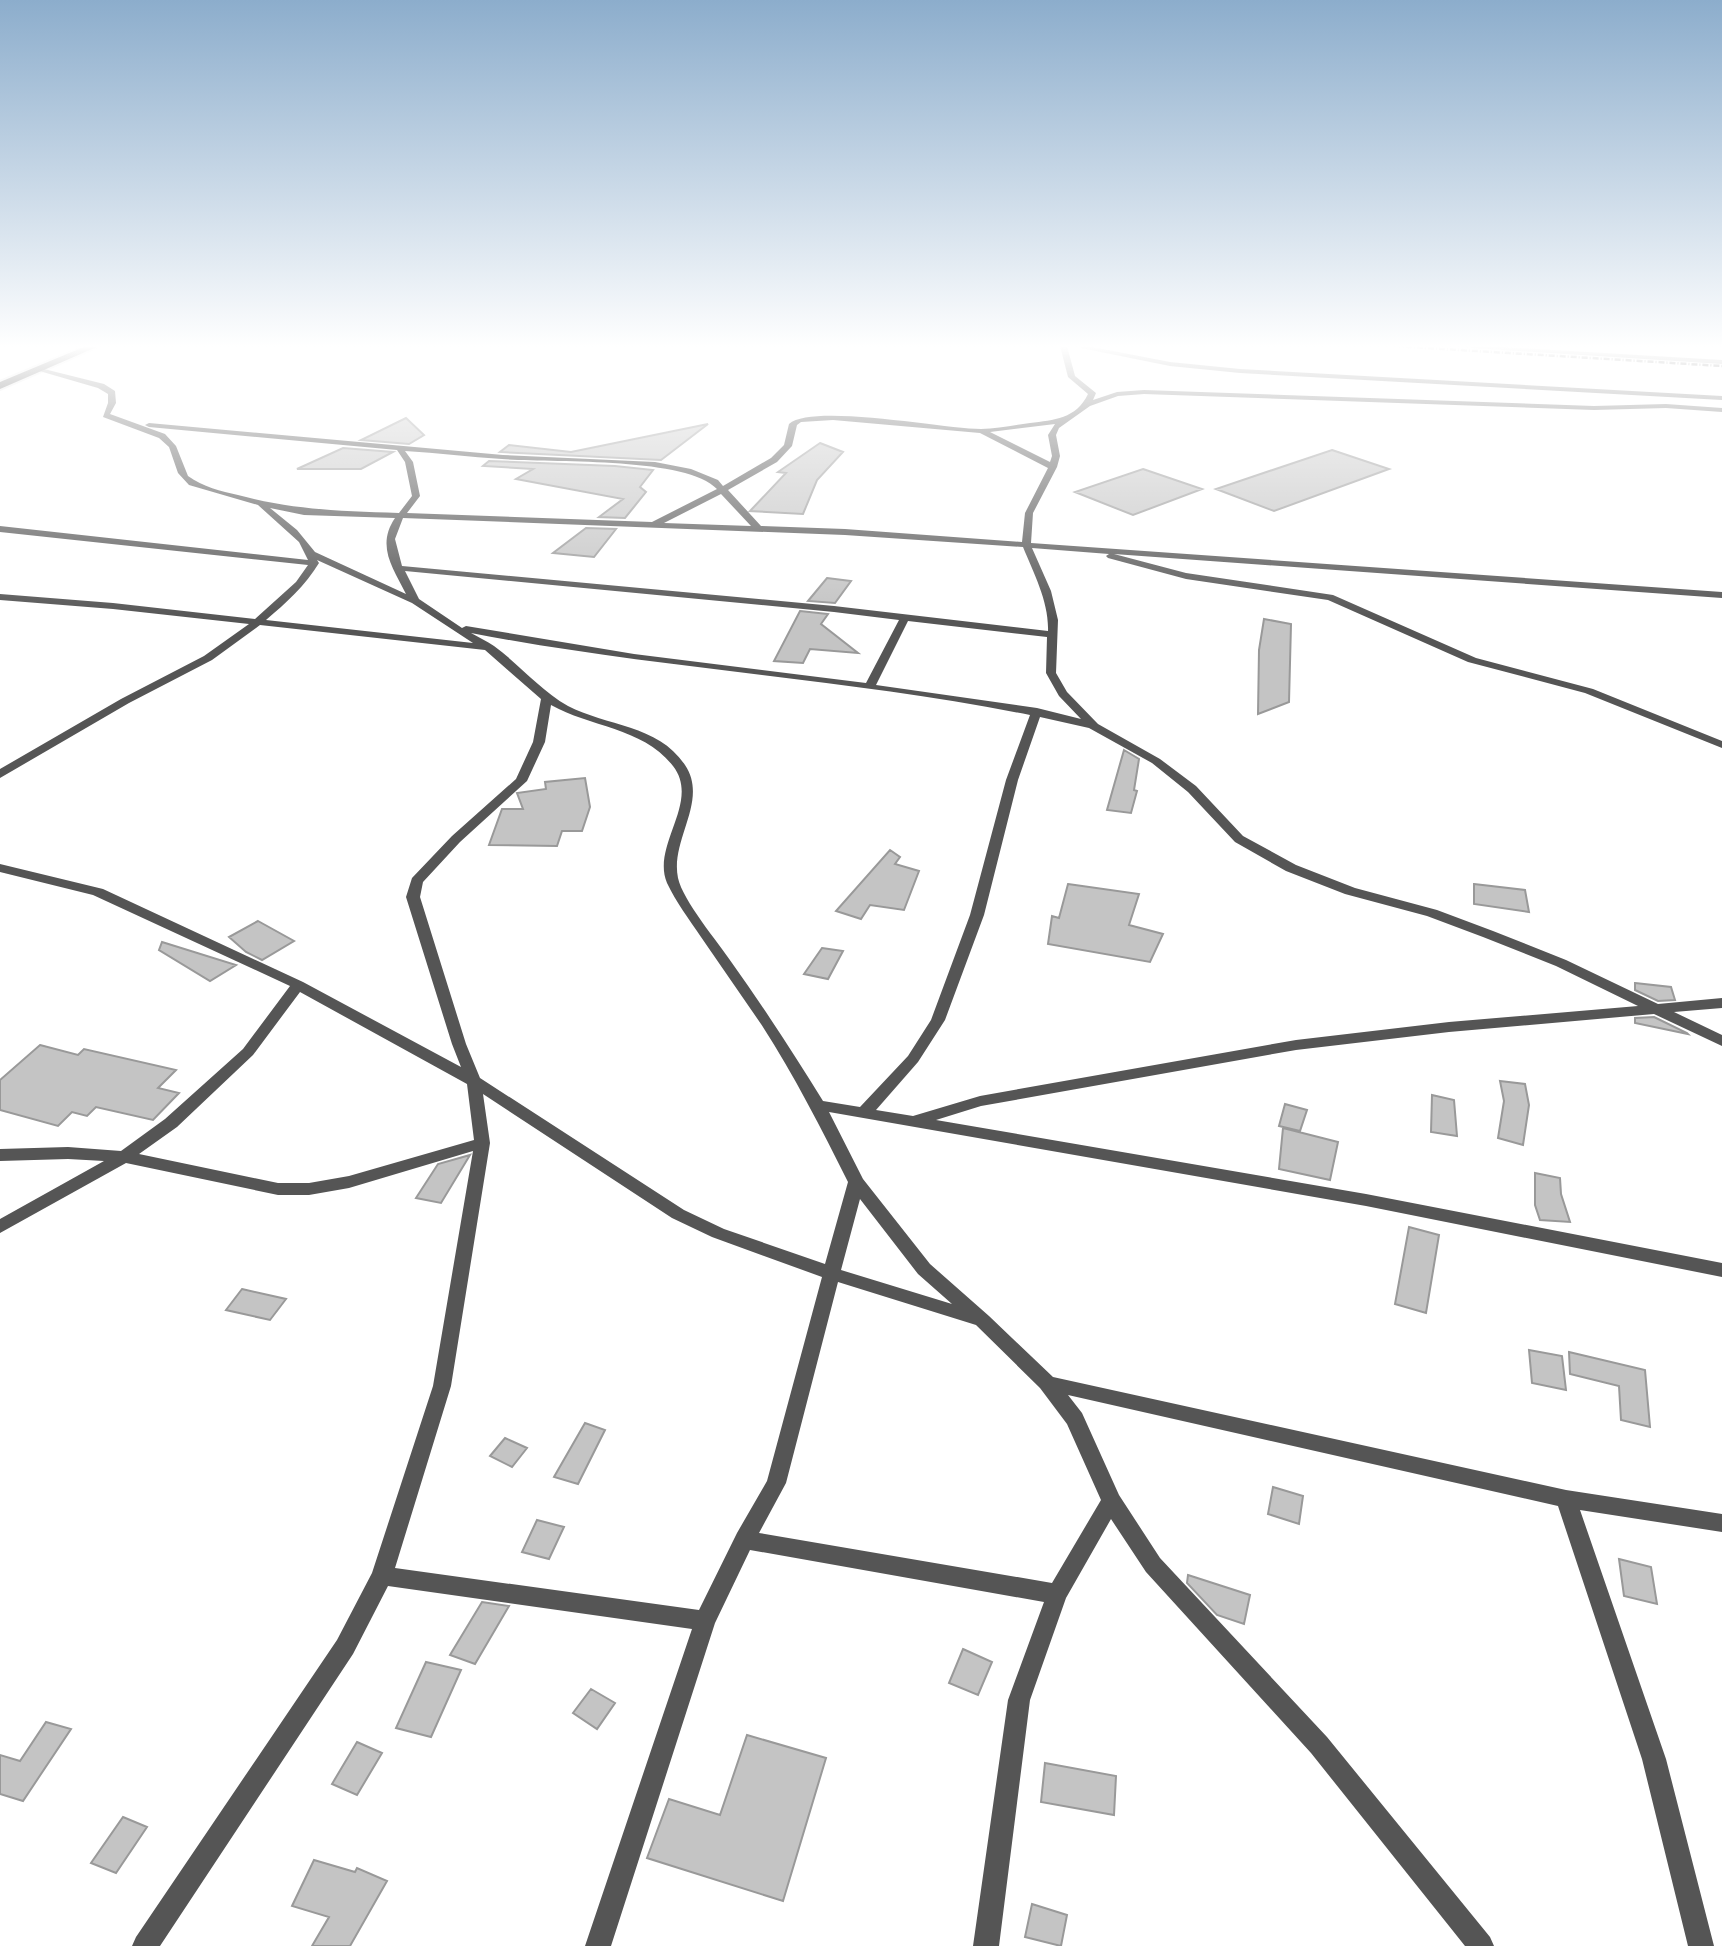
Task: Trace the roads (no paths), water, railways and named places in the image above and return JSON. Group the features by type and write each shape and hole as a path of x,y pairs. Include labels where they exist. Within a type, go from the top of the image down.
{"street":[{"path":"163,437 173,447 183,477 192,485 261,505 304,512 759,529 1083,548 1722,595"},
{"path":"287,437 503,457 655,464 688,471 715,482 759,529"},
{"path":"651,525 724,489 774,460 788,446 790,437"},
{"path":"993,437 1053,467"},
{"path":"1052,437 1056,456 1029,513 1026,545 1046,592 1054,635 1051,673 1063,694 1094,726"},
{"path":"399,447 409,462 416,496 389,541 398,568 415,601"},
{"path":"261,505 295,531 313,558"},
{"path":"0,529 313,558 415,601 489,648 547,698 568,710 639,734 662,748 680,766 688,789 682,822 671,853 673,879 684,903 767,1023 818,1105 856,1182 924,1269 1047,1383 1075,1419 1111,1501 1153,1565 1318,1745 1481,1946"},
{"path":"1083,548 1186,576 1330,597 1472,660 1589,691 1722,745"},
{"path":"0,774 219,651 257,622 307,577 313,558"},
{"path":"398,568 542,584 834,609 1054,635"},
{"path":"0,597 113,606 489,648"},
{"path":"870,686 904,619"},
{"path":"451,626 612,656 870,686 1037,711 1094,726 1156,761 1192,789 1239,839 1291,868 1350,891 1432,913 1488,933 1561,963 1722,1041"},
{"path":"145,1946 345,1647 382,1576 442,1386 482,1143 474,1082 459,1044 413,897 417,881 440,856 521,781 538,742 547,698"},
{"path":"864,1113 913,1059 938,1020 977,915 1012,780 1037,711"},
{"path":"0,868 98,892 298,985 474,1082 678,1214 718,1233 830,1273 983,1321"},
{"path":"0,1227 124,1157 171,1124 248,1052 298,985"},
{"path":"913,1121 979,1101 1296,1045 1449,1027 1722,1003"},
{"path":"818,1105 1366,1200 1722,1270"},
{"path":"0,1155 68,1153 124,1157 278,1189 309,1189 349,1182 482,1143"},
{"path":"598,1946 705,1621 744,1540 776,1483 856,1182"},
{"path":"1047,1383 1566,1499 1722,1522"},
{"path":"1566,1499 1654,1759 1701,1946"},
{"path":"986,1946 1019,1700 1057,1594 1111,1501"},
{"path":"744,1540 1057,1594"},
{"path":"382,1576 705,1621"}]}
